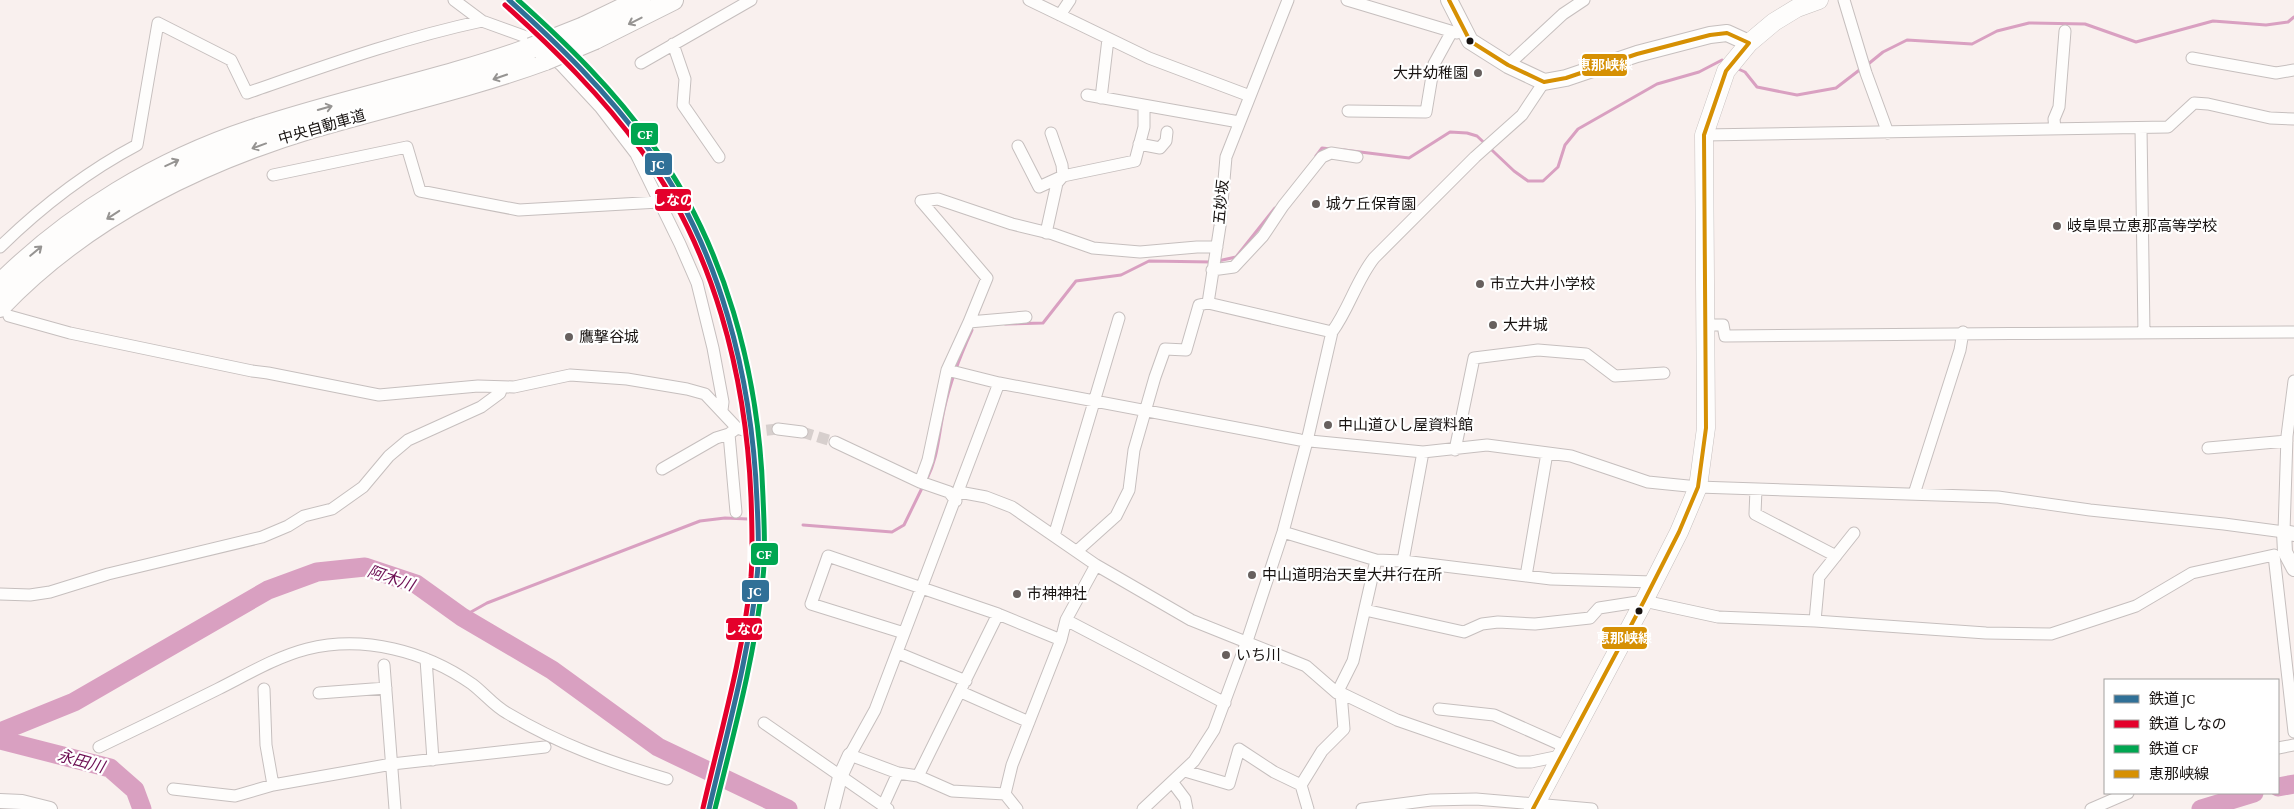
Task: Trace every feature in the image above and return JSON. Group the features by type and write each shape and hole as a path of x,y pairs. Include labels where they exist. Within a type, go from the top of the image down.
{"highway":[{"name":"中央自動車道","path":"590,33 640,0"},
{"name":"中央自動車道","path":"4,311 16,291 61,252 114,214 162,186 212,163 313,128 493,79 538,54 673,0"},
{"name":"中央自動車道","path":"0,284 65,227 102,202 144,176 204,148 251,130 301,115 488,64 538,54"}],"main road":[{"path":"1449,0 1459,33 1508,65 1544,82 1566,78 1637,54 1710,34 1727,33 1749,43"},
{"path":"1534,806 1644,601 1679,532 1698,487 1706,428 1704,135 1731,64 1749,43 1774,22 1797,8 1819,0"}],"street":[{"path":"454,0 482,21 529,38 560,65 600,107 636,154 697,284 713,348 723,402 722,410"},
{"path":"641,63 751,0"},
{"path":"1029,0 1149,58 1250,96"},
{"path":"1060,15 1070,0"},
{"name":"五妙坂","path":"1208,303 1226,157 1288,0"},
{"path":"1347,0 1459,33 1434,64 1426,112 1348,111"},
{"path":"1508,65 1563,14 1584,0"},
{"path":"1844,0 1866,74 1888,133"},
{"path":"0,247 35,213 61,193 110,159 137,144 158,23 231,60 247,93 333,62 439,30 482,21"},
{"path":"2055,129 2054,119 2059,107 2065,31"},
{"path":"1100,98 1108,39"},
{"path":"674,44 685,79 683,105 719,157"},
{"path":"2192,58 2276,73 2294,70"},
{"path":"1143,809 1184,771 1204,748 1214,730 1247,641 1283,532 1307,441 1332,332 1340,321 1361,276 1374,258 1475,157 1522,115 1544,82"},
{"path":"1087,95 1239,122"},
{"path":"1704,135 2168,127 2194,103 2208,104 2270,118 2294,119"},
{"path":"1018,146 1039,187 1063,176 1135,161 1144,127 1144,105"},
{"path":"2142,128 2144,333"},
{"path":"1139,144 1160,148 1166,141 1167,132"},
{"path":"1046,232 1057,183 1063,176 1062,165 1051,133"},
{"path":"273,176 408,147 420,191 519,210 659,202"},
{"path":"1212,270 1234,266 1263,236 1283,206 1322,157 1331,153 1357,157"},
{"path":"924,484 947,370 987,278 921,200 938,199 1092,248 1140,252 1216,247"},
{"path":"1077,551 1116,516 1130,490 1134,450 1155,377 1166,349 1186,350 1199,305 1208,303 1332,332"},
{"path":"4,311 70,333 379,395 478,386 527,385 570,375 627,379 687,388 705,394 722,410 733,431 736,512"},
{"path":"969,322 1026,317"},
{"path":"1054,536 1119,318"},
{"path":"1713,325 1723,325 1725,336 1963,332 2092,335 2294,332"},
{"path":"1914,494 1960,350 1963,332"},
{"path":"1455,450 1474,358 1538,350 1586,354 1615,376 1664,373"},
{"path":"947,370 999,383 1093,402 1307,441 1423,452 1487,445 1571,456 1648,482 1698,487 1998,497 2090,510 2289,533"},
{"path":"2294,381 2287,441 2289,533 2285,552 2294,568"},
{"path":"832,809 840,778 850,755 875,710 898,653 999,383"},
{"path":"0,594 30,595 50,592 108,574 262,536 288,526 304,516 332,509 363,487 389,456 408,440 481,407 500,393 502,387"},
{"path":"778,429 802,432"},
{"path":"662,469 716,438 733,431 750,432"},
{"path":"2208,448 2287,441"},
{"path":"835,442 924,484 949,492 957,497 986,497 1012,507 1096,565 1191,620 1306,666 1339,693 1397,720 1518,762 1531,762 1563,751"},
{"path":"1403,561 1423,452"},
{"path":"1526,576 1547,453"},
{"path":"1756,488 1755,514 1836,556"},
{"path":"1283,532 1376,560 1403,561 1551,579 1653,582"},
{"path":"1815,621 1820,577 1854,534"},
{"path":"1366,610 1464,632 1482,624 1498,622 1535,624 1590,618 1599,608 1644,601 1718,617 1815,621 1986,633 2051,634 2136,606 2192,573 2274,555 2294,732"},
{"path":"904,633 812,604 828,556 998,614 1061,640"},
{"path":"1308,809 1301,785 1322,751 1344,729 1339,693 1353,661 1376,560"},
{"path":"1005,794 1012,764 1061,640 1066,620 1096,565"},
{"path":"918,776 998,614"},
{"path":"1066,620 1224,703"},
{"path":"99,747 262,666 306,649 338,643 384,645 426,659 472,684 504,712 562,743 600,759 667,779"},
{"path":"898,653 966,680"},
{"path":"426,659 433,760"},
{"path":"384,665 395,809"},
{"path":"264,688 266,745 274,785"},
{"path":"319,693 386,688"},
{"path":"961,692 1029,722"},
{"path":"1439,709 1494,715 1563,751"},
{"path":"764,723 840,778 886,807 898,773"},
{"path":"2279,748 2294,745"},
{"path":"173,789 235,796 274,785 392,764 545,747"},
{"path":"1184,771 1229,784 1239,749 1274,772 1301,785"},
{"path":"850,755 898,773 918,776 952,791 1005,794 1017,809"},
{"path":"1173,783 1186,799 1187,809"},
{"path":"2091,809 2126,794"},
{"path":"1362,809 1431,800 1476,799 1534,806 1592,809"},
{"path":"0,802 22,802 50,809"}],"waterway":[{"path":"1867,65 1883,52 1907,40 1972,44 1997,31 2029,23 2085,24 2136,42 2213,21 2266,25 2288,22 2294,17"},
{"path":"1344,150 1409,158 1450,132 1467,133 1477,136 1514,171 1528,181 1543,181 1558,167 1565,145 1578,129 1657,84 1699,72 1722,60 1726,63"},
{"path":"1736,68 1745,72 1757,87 1797,95 1836,88 1862,68"},
{"path":"1316,156 1322,148 1331,149"},
{"path":"1218,261 1236,257 1275,208"},
{"path":"1005,324 1043,323 1076,281 1121,275 1149,261 1212,262"},
{"path":"926,481 936,454 949,389 959,359 972,330"},
{"path":"803,525 892,532 904,525 923,486"},
{"path":"462,617 487,603 700,521 725,518 748,519"},
{"name":"阿木川","path":"0,732 74,702 268,590 317,572 365,567 416,584 462,617 552,670 658,747 788,809"},
{"name":"永田川","path":"0,740 110,768 135,790 142,809"},
{"name":"阿木川","path":"2279,787 2294,784"},
{"name":"阿木川","path":"2201,809 2251,794"}],"tunnel":[{"path":"750,432 778,429"},
{"path":"802,432 835,442"}],"rail line":[{"name":"JC","path":"509,0 546,34 599,88 647,147 672,186 694,227 713,271 728,315 748,408 754,454 759,549 749,636 709,809"},
{"name":"CF","path":"518,0 554,33 606,86 652,144 678,183 700,224 718,267 745,357 760,450 765,547 764,567 755,636 715,809"},
{"name":"しなの","path":"505,5 560,56 594,92 641,150 666,188 688,229 707,271 722,315 742,406 748,451 752,557 743,635 703,808"}],"transit line":[{"name":"恵那峡線","path":"1449,0 1470,41 1508,65 1544,82 1566,78 1637,54 1710,35 1727,33 1749,43 1726,71 1704,135 1706,428 1698,487 1679,532 1644,601 1533,809"}],"place":[{"name":"大井幼稚園","path":"1478,73"},
{"name":"城ケ丘保育園","path":"1316,204"},
{"name":"岐阜県立恵那高等学校","path":"2057,226"},
{"name":"市立大井小学校","path":"1480,284"},
{"name":"大井城","path":"1493,325"},
{"name":"鷹撃谷城","path":"569,337"},
{"name":"中山道ひし屋資料館","path":"1328,425"},
{"name":"中山道明治天皇大井行在所","path":"1252,575"},
{"name":"市神神社","path":"1017,594"},
{"name":"いち川","path":"1226,655"}]}
